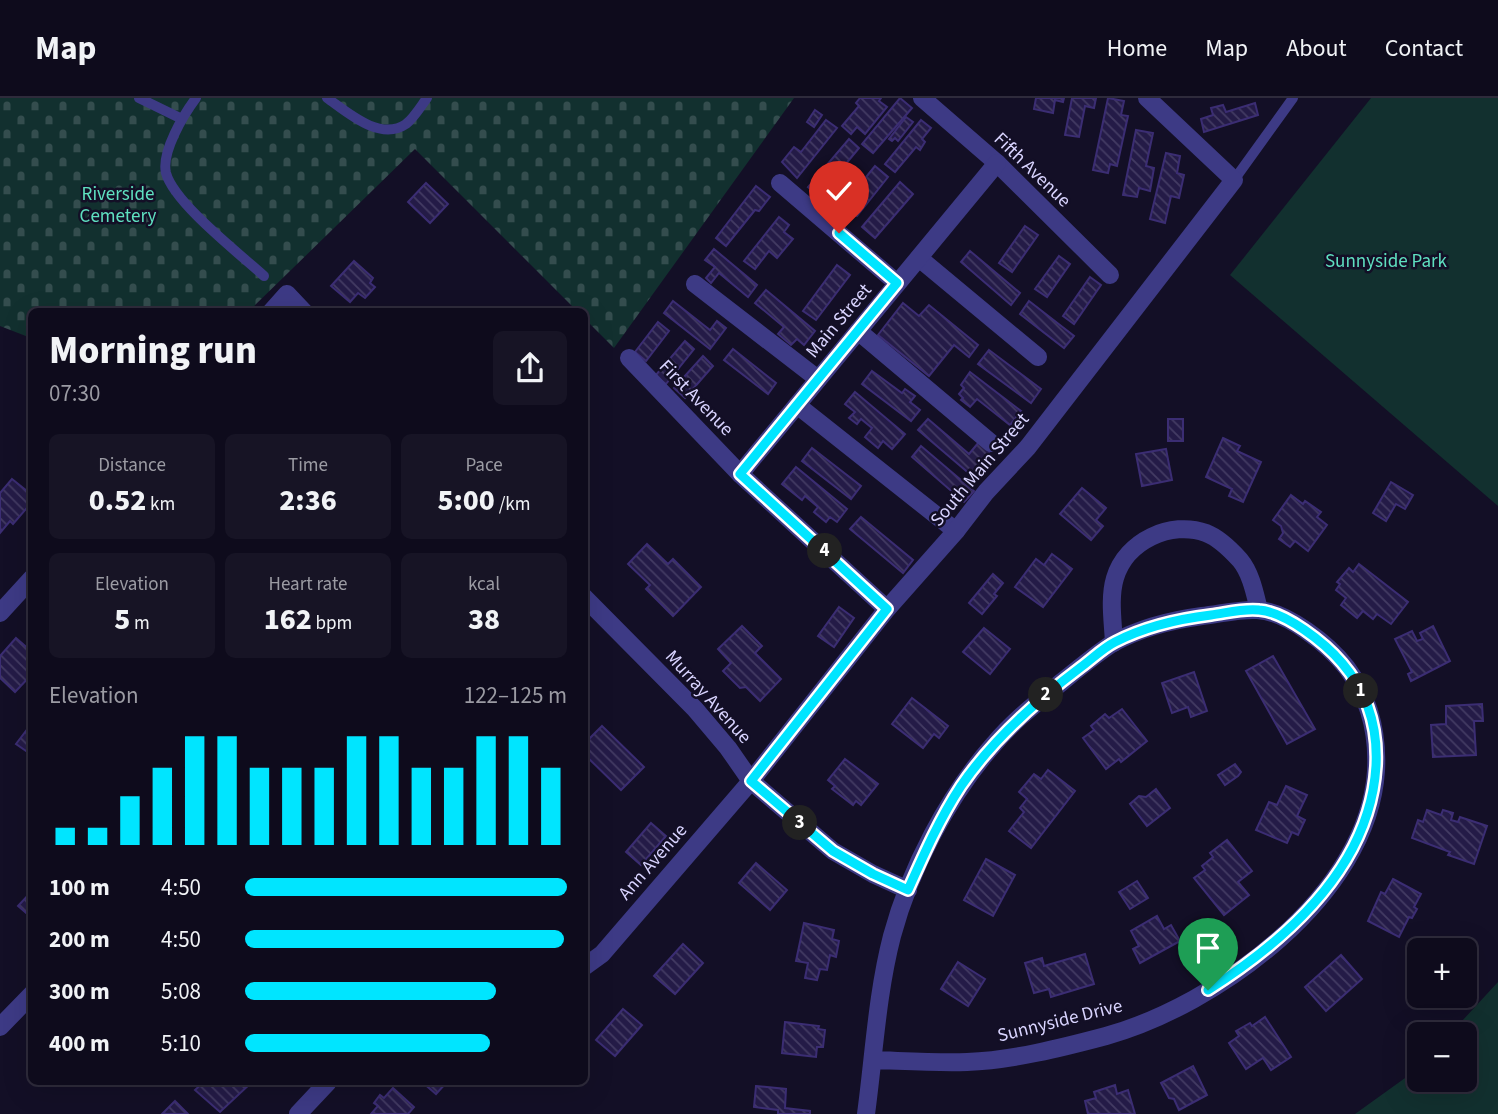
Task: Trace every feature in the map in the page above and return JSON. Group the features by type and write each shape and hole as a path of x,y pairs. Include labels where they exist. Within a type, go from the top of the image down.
{"street":[{"name":"Fifth Avenue","path":"922,98 997,163 1110,275"},
{"path":"1147,98 1234,180"},
{"name":"Main Street","path":"740,474 997,163"},
{"name":"South Main Street","path":"751,781 887,609 956,531 986,492 1028,447 1234,180"},
{"path":"780,183 897,283"},
{"path":"919,258 1038,357"},
{"path":"695,284 818,379"},
{"path":"275,308 287,294 300,308"},
{"path":"858,331 991,443"},
{"name":"First Avenue","path":"629,358 740,474 887,609"},
{"path":"797,405 956,531"},
{"path":"1114,643 1115,579 1133,548 1147,538 1165,532 1187,529 1208,534 1226,546 1242,562 1259,610"},
{"path":"0,613 28,582"},
{"name":"Murray Avenue","path":"588,601 695,709 728,748 751,781 833,851 908,890"},
{"name":"Sunnyside Drive","path":"866,1114 874,1060 892,939 908,890 955,797 994,743 1032,706 1114,643 1171,620 1259,610 1309,633 1347,669 1363,693 1373,721 1377,750 1375,780 1367,818 1351,851 1329,886 1278,940 1247,965 1208,990 1164,1013 1108,1035 1016,1056 968,1062 874,1060"},
{"name":"Ann Avenue","path":"588,964 602,954 751,781"},
{"path":"1,1023 28,998"},
{"path":"298,1114 325,1085"}],"lane":[{"path":"139,98 182,119"},
{"path":"196,98 182,119 166,158 166,173 188,206 264,276"},
{"path":"327,98 363,122 388,129 408,123 427,98"},
{"path":"1234,180 1293,98"}],"green space":[{"name":"Riverside Cemetery","path":"0,98 794,98 614,348 588,322 588,308 574,308 415,149 252,308 28,308 28,337 0,326"},
{"name":"Sunnyside Park","path":"1371,98 1498,98 1498,506 1230,275"},
{"path":"1498,982 1498,1114 1355,1114 1407,1077 1407,1092 1477,1092 1477,1022 1461,1022 1477,1008"}],"building":[{"path":"860,98 881,98 879,101 887,107 865,134 857,127 851,134 842,126 859,106 856,103"},
{"path":"900,98 912,108 873,153 862,144"},
{"path":"1036,98 1064,98 1063,102 1055,100 1053,113 1034,109"},
{"path":"1072,98 1096,98 1094,108 1085,106 1079,137 1065,135"},
{"path":"1108,98 1124,101 1121,115 1128,116 1117,166 1110,164 1108,173 1093,170"},
{"path":"1255,103 1258,115 1204,132 1201,119 1213,115 1211,108 1223,105 1226,112"},
{"path":"815,110 822,115 814,127 807,122"},
{"path":"906,117 913,122 898,141 895,138 892,141 889,139"},
{"path":"826,120 837,128 797,178 782,162 794,147 801,152"},
{"path":"921,120 931,128 922,139 925,142 920,150 916,147 895,172 885,164"},
{"path":"1136,130 1153,133 1146,166 1154,168 1150,191 1139,188 1137,197 1123,195"},
{"path":"849,139 859,148 819,196 808,187"},
{"path":"1166,153 1180,156 1177,173 1184,175 1179,198 1171,196 1165,223 1150,219"},
{"path":"875,166 888,177 857,216 849,215 841,208"},
{"path":"900,182 913,194 875,238 862,227"},
{"path":"426,183 448,204 430,223 408,202"},
{"path":"756,186 770,197 759,211 755,210 726,246 716,238"},
{"path":"779,217 789,225 784,232 793,239 777,258 769,251 755,269 744,261"},
{"path":"1025,226 1038,235 1012,272 999,263"},
{"path":"714,249 757,285 748,297 719,273 711,283 706,278 715,267 705,260"},
{"path":"970,251 1020,293 1011,305 961,262"},
{"path":"1059,256 1070,264 1047,297 1035,289"},
{"path":"354,261 373,278 370,283 375,287 365,298 358,293 350,302 331,286"},
{"path":"837,265 850,275 816,320 803,311"},
{"path":"1090,277 1101,285 1074,324 1063,316"},
{"path":"766,290 815,331 804,345 797,339 791,345 778,334 784,327 755,303"},
{"path":"673,301 710,330 717,321 726,328 710,349 664,313"},
{"path":"1029,301 1074,336 1064,348 1020,314"},
{"path":"903,303 919,316 929,305 978,345 969,357 954,345 929,376 878,335"},
{"path":"658,322 669,331 646,361 635,352"},
{"path":"685,341 694,349 666,384 655,376"},
{"path":"733,349 776,383 768,394 724,360"},
{"path":"989,350 1041,389 1031,403 978,364"},
{"path":"703,356 713,366 685,398 674,388"},
{"path":"872,371 902,393 905,389 915,396 910,402 920,410 911,421 862,384"},
{"path":"970,372 1021,411 1010,425 977,399 970,407 961,400 963,398 959,394 964,388 961,385"},
{"path":"855,392 905,434 892,449 883,441 878,448 865,437 872,428 861,419 857,424 849,418 855,412 845,404"},
{"path":"928,419 969,454 979,442 990,451 971,475 918,430"},
{"path":"1168,419 1183,419 1183,441 1168,441"},
{"path":"1223,438 1240,446 1237,451 1261,462 1243,502 1229,496 1232,489 1206,477"},
{"path":"921,446 974,491 964,502 912,457"},
{"path":"812,448 861,486 851,499 802,461"},
{"path":"1166,449 1172,480 1142,486 1136,454"},
{"path":"796,467 847,509 837,522 830,517 826,522 814,512 818,507 805,496 802,500 782,484"},
{"path":"12,479 28,492 28,507 13,524 10,521 0,533 0,493"},
{"path":"1391,482 1413,495 1405,509 1396,504 1386,521 1373,513"},
{"path":"1082,488 1106,508 1096,520 1103,526 1091,540 1060,514"},
{"path":"1291,495 1321,512 1317,517 1327,525 1308,551 1295,541 1290,547 1279,539 1283,533 1281,526 1273,520"},
{"path":"861,517 913,560 903,573 850,529"},
{"path":"647,544 668,564 673,559 701,587 673,616 646,589 650,585 628,564"},
{"path":"1052,554 1072,569 1043,607 1015,587 1036,559 1044,565"},
{"path":"1359,564 1408,602 1391,624 1377,614 1373,619 1363,611 1357,618 1341,605 1346,598 1336,590 1340,584 1337,582 1349,568 1353,572"},
{"path":"993,574 1003,583 994,594 997,596 982,614 969,603"},
{"path":"839,607 854,618 834,647 818,636"},
{"path":"742,626 762,646 755,653 781,679 760,701 746,687 740,688 723,671 731,663 718,649"},
{"path":"1433,626 1450,661 1411,681 1408,674 1412,672 1395,639 1412,631 1417,641 1423,639 1420,633"},
{"path":"984,628 1010,649 990,674 963,652"},
{"path":"16,638 28,648 28,678 15,692 0,678 0,656"},
{"path":"1273,656 1315,729 1287,744 1246,671"},
{"path":"1194,672 1207,711 1191,717 1188,707 1172,713 1162,683"},
{"path":"912,698 948,726 939,738 934,734 923,748 892,724"},
{"path":"1482,704 1483,721 1474,721 1476,755 1433,757 1431,725 1446,724 1446,706"},
{"path":"1122,709 1147,741 1121,762 1119,759 1106,769 1083,738 1094,730 1091,726 1105,714 1109,718"},
{"path":"602,726 644,767 621,790 588,758 588,740"},
{"path":"28,728 28,752 16,744"},
{"path":"845,759 878,784 861,805 856,801 853,805 832,789 835,786 828,780"},
{"path":"1235,764 1241,772 1225,785 1218,775"},
{"path":"1048,770 1075,791 1031,848 1009,831 1024,812 1020,808 1027,799 1019,792 1034,774 1041,779"},
{"path":"1286,786 1307,795 1297,816 1305,820 1298,835 1292,832 1287,843 1256,830 1269,802 1277,805"},
{"path":"1156,789 1170,808 1147,826 1130,804 1139,796 1146,797"},
{"path":"1427,810 1441,815 1443,810 1453,813 1451,820 1458,822 1460,817 1487,826 1474,864 1412,838 1418,820 1423,822"},
{"path":"651,823 666,836 641,865 626,852"},
{"path":"1227,840 1252,871 1238,882 1249,895 1224,915 1194,878 1205,870 1202,866 1213,857 1210,853"},
{"path":"986,859 1015,875 993,916 964,900"},
{"path":"756,863 787,890 770,910 739,883"},
{"path":"1393,879 1421,894 1414,907 1417,909 1412,918 1409,917 1399,937 1368,921 1381,892 1385,894"},
{"path":"1137,881 1148,898 1130,909 1119,892"},
{"path":"28,895 28,915 18,906"},
{"path":"1157,916 1164,929 1171,925 1180,941 1140,963 1133,949 1139,946 1131,931"},
{"path":"804,923 834,930 832,939 839,941 836,957 830,955 827,970 820,969 817,980 805,978 808,963 796,961"},
{"path":"683,944 703,963 675,994 654,976"},
{"path":"1085,954 1094,984 1051,997 1049,989 1034,993 1025,963 1042,958 1044,966"},
{"path":"1341,955 1362,979 1326,1011 1305,987"},
{"path":"958,962 985,979 968,1006 941,989"},
{"path":"623,1009 642,1025 615,1056 596,1040"},
{"path":"1265,1017 1291,1057 1271,1070 1263,1058 1246,1069 1229,1043 1239,1036 1236,1031 1250,1023 1252,1026"},
{"path":"785,1022 819,1026 818,1029 825,1030 823,1047 817,1047 816,1057 782,1053"},
{"path":"1193,1066 1207,1095 1179,1110 1161,1083"},
{"path":"201,1085 249,1085 220,1112 195,1090"},
{"path":"426,1085 444,1085 436,1094"},
{"path":"1115,1085 1117,1094 1128,1090 1135,1114 1088,1114 1085,1101 1096,1098 1094,1092"},
{"path":"756,1086 786,1089 785,1108 810,1111 810,1114 778,1114 778,1110 754,1107"},
{"path":"393,1088 414,1107 408,1114 371,1114 378,1106 374,1103 380,1095 384,1098"},
{"path":"175,1101 188,1114 162,1114"}],"route":[{"path":"839,233 897,283 740,474 887,609 751,781 833,851 908,890 936,830 961,786 994,743 1032,706 1114,643 1171,620 1259,610 1285,620 1309,633 1331,651 1363,693 1373,721 1377,750 1375,780 1367,818 1351,851 1329,886 1278,940 1247,965 1208,990"}]}
